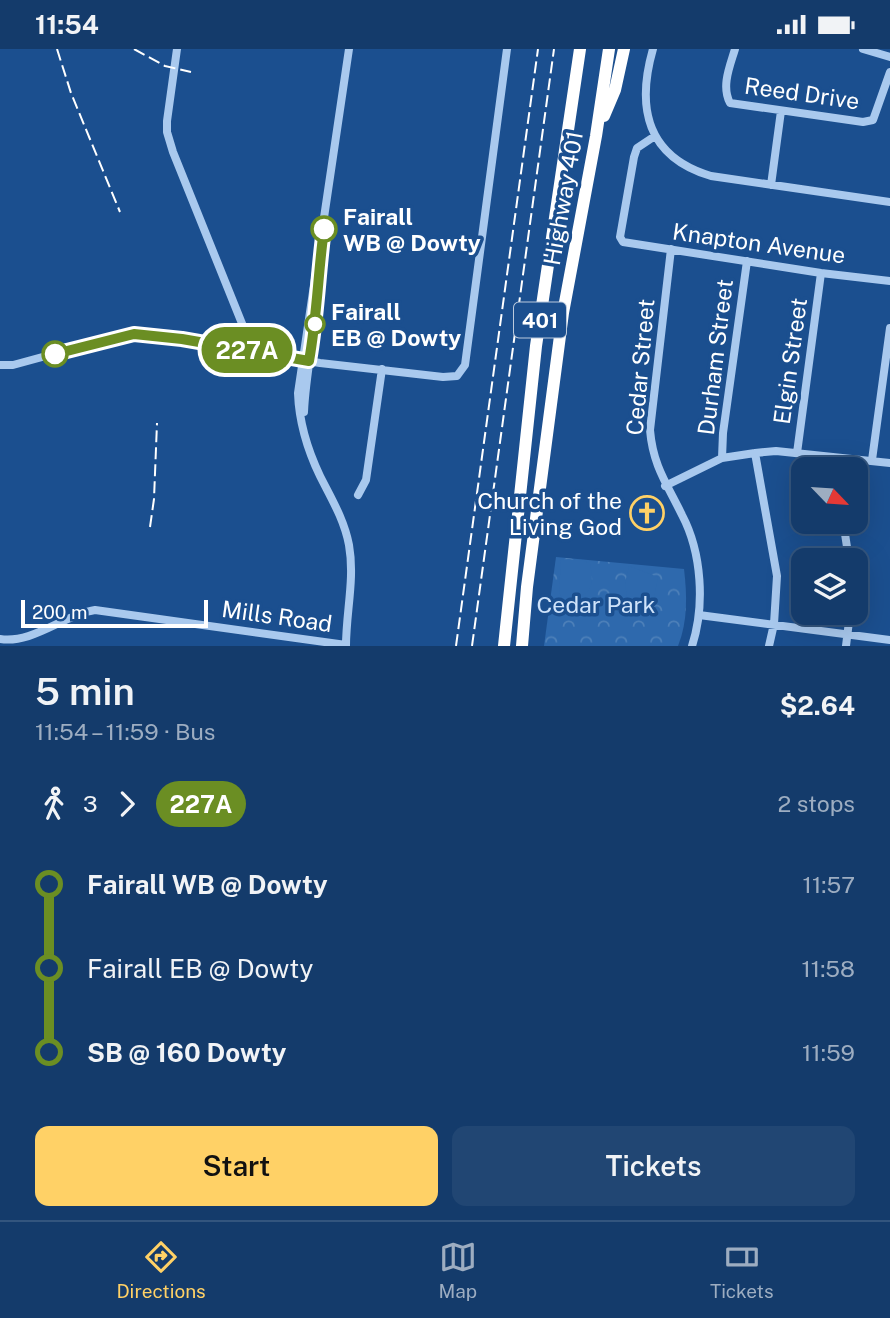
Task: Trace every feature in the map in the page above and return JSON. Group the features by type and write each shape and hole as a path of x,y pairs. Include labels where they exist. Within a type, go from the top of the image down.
{"highway":[{"name":"Highway 401","path":"504,646 536,346 580,49"},
{"name":"Highway 401","path":"522,646 527,587 563,313 596,136 609,49"},
{"path":"596,136 615,90 624,49"}],"street":[{"path":"177,49 167,132 243,326 243,349"},
{"path":"346,646 352,581 349,544 340,515 311,456 298,393 305,361 349,49"},
{"path":"0,365 13,365 134,334 243,349 305,361 443,377 457,376 465,365 507,49"},
{"path":"653,49 645,87 646,111 655,136 677,162 711,176 890,202"},
{"name":"Reed Drive","path":"735,49 726,83 725,94 730,103 781,111 863,122 873,120 890,72"},
{"path":"863,49 890,57"},
{"path":"771,185 781,111"},
{"name":"Knapton Avenue","path":"655,136 638,148 634,157 620,237 623,242 890,281"},
{"name":"Cedar Street","path":"671,249 650,430 654,460 665,486 683,516 700,579 699,615 692,646"},
{"name":"Durham Street","path":"722,458 723,433 747,261"},
{"name":"Elgin Street","path":"797,453 821,273"},
{"path":"872,460 890,328"},
{"path":"358,495 366,479 382,369"},
{"path":"665,486 722,458 776,451 827,457"},
{"path":"755,453 777,576 774,624 769,646"},
{"path":"868,460 890,463"},
{"name":"Mills Road","path":"0,639 12,641 35,634 81,613 95,610 346,646"},
{"path":"699,615 890,641"},
{"path":"846,646 849,625"}],"green space":[{"name":"Cedar Park","path":"556,557 684,569 686,608 678,646 544,646"},
{"path":"561,559 583,560 590,564 591,587 584,594 562,598 559,592"},
{"path":"629,566 658,577 653,603 636,603 627,598 625,583"}],"railway":[{"path":"57,49 71,93 120,212"},
{"path":"134,49 165,66 191,72"},
{"path":"456,646 538,49"},
{"path":"472,646 554,49"},
{"path":"150,527 154,499 157,423"}],"bus line":[{"name":"227A","path":"55,354 123,335 144,334 309,361 317,316 324,229"}],"place":[{"name":"Fairall WB @ Dowty","path":"324,229"},
{"name":"Fairall EB @ Dowty","path":"315,324"},
{"name":"Church of the Living God","path":"647,513"}]}
